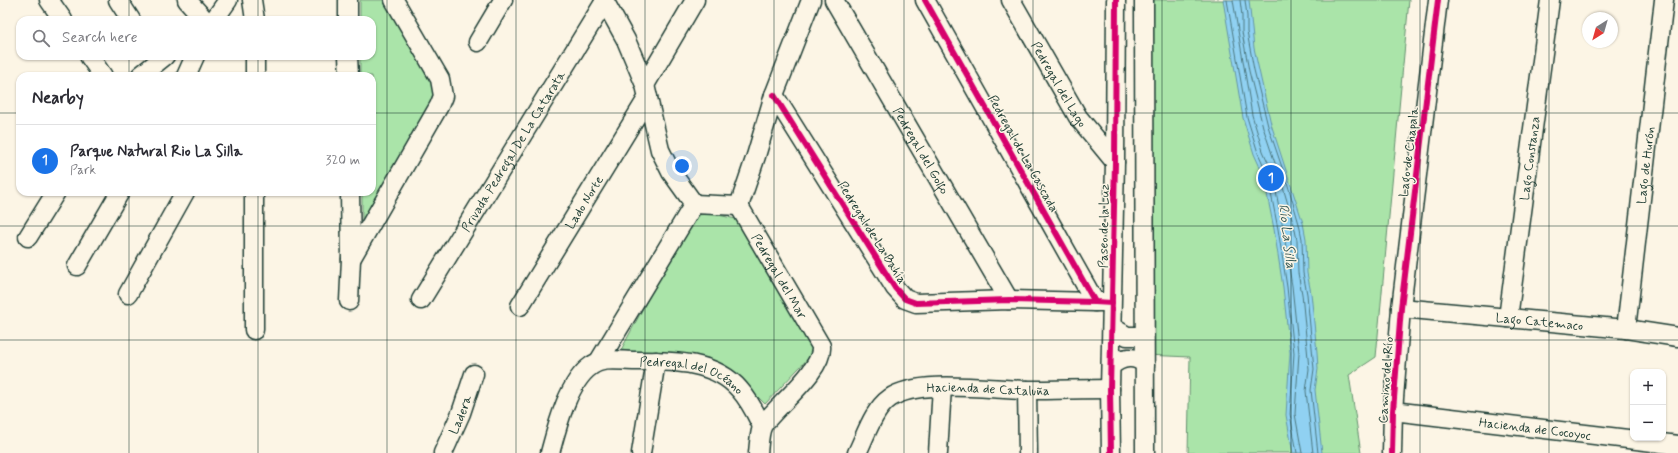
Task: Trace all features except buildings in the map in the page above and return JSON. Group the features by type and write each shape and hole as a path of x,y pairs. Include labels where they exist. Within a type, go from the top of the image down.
{"street":[{"path":"49,0 60,16"},
{"path":"118,0 128,16"},
{"path":"187,0 201,16"},
{"path":"217,16 228,0"},
{"path":"252,0 254,16"},
{"path":"348,0 348,16"},
{"path":"351,259 439,106 443,96 440,78 394,0"},
{"name":"Lado Norte","path":"520,306 646,91 695,0"},
{"path":"694,204 739,206 774,95 811,0"},
{"name":"Pedregal del Golfo","path":"834,0 1009,300"},
{"name":"Pedregal de La Cascada","path":"925,0 1104,302"},
{"name":"Pedregal del Lago","path":"1011,0 1078,117 1116,162"},
{"path":"1144,0 1145,453"},
{"name":"Lago de Chapala","path":"1401,308 1438,0"},
{"name":"Lago Constanza","path":"1508,318 1550,0"},
{"name":"Lago de Hurón","path":"1626,330 1664,0"},
{"path":"604,1 626,40 646,91 660,150 671,172 694,204"},
{"name":"Privada Pedregal De La Catarata","path":"421,300 604,1"},
{"path":"478,42 500,2"},
{"name":"Paseo de la Luz","path":"1111,453 1110,389 1112,327 1104,302 1116,162 1112,4"},
{"path":"92,60 100,72"},
{"path":"144,72 157,60"},
{"path":"188,72 193,60"},
{"path":"348,60 349,72"},
{"name":"Pedregal de La Bahía","path":"774,95 895,288 901,296 910,302 1009,300 1104,302"},
{"path":"28,237 54,196"},
{"path":"76,266 118,196"},
{"path":"128,294 183,196"},
{"path":"254,196 254,330"},
{"path":"349,301 351,259 350,196"},
{"path":"550,453 563,410 579,378 589,367 599,361 694,204"},
{"name":"Pedregal del Mar","path":"739,206 821,346 821,355 806,377 762,426"},
{"name":"Lago Catemaco","path":"1401,308 1626,330 1678,337"},
{"name":"Camino del Río","path":"1392,453 1393,411 1401,308"},
{"path":"1112,327 1127,336 1144,336"},
{"path":"1111,366 1121,359 1130,358 1142,361 1145,365"},
{"name":"Pedregal del Océano","path":"599,361 656,361 689,364 707,368 725,376 741,390 753,408 762,426"},
{"path":"641,453 656,361"},
{"name":"Ladera","path":"443,453 461,413 474,374"},
{"path":"938,453 942,387"},
{"name":"Hacienda de Cataluña","path":"857,453 876,415 888,399 903,391 942,387 1027,390 1110,389"},
{"path":"1027,390 1028,453"},
{"name":"Hacienda de Cocoyoc","path":"1393,411 1678,445"},
{"path":"758,453 762,426"}],"green space":[{"path":"360,0 385,0 438,94 362,221 362,196 376,196 376,72 360,72 360,60 376,60 376,16 360,16"},
{"path":"1153,0 1409,0 1376,357 1349,375 1361,453 1188,453 1190,357 1145,355"},
{"path":"714,214 736,219 815,351 765,404 742,381 708,358 621,350 692,215"}],"water":[{"name":"Río La Silla","path":"1223,0 1249,0 1254,48 1271,124 1303,223 1306,239 1307,273 1311,293 1317,352 1318,369 1315,390 1322,453 1293,453 1286,415 1290,353 1283,287 1274,229 1263,174 1254,154 1243,118"}],"cycle path":[{"path":"925,0 1095,302 1112,303"},
{"path":"1111,453 1110,389 1115,162 1116,0"},
{"path":"1392,453 1393,411 1401,308 1438,0"},
{"path":"774,95 895,288 905,299 916,303 1009,300 1095,302"}],"place":[{"name":"Parque Natural Rio La Silla","path":"1271,178"}]}
